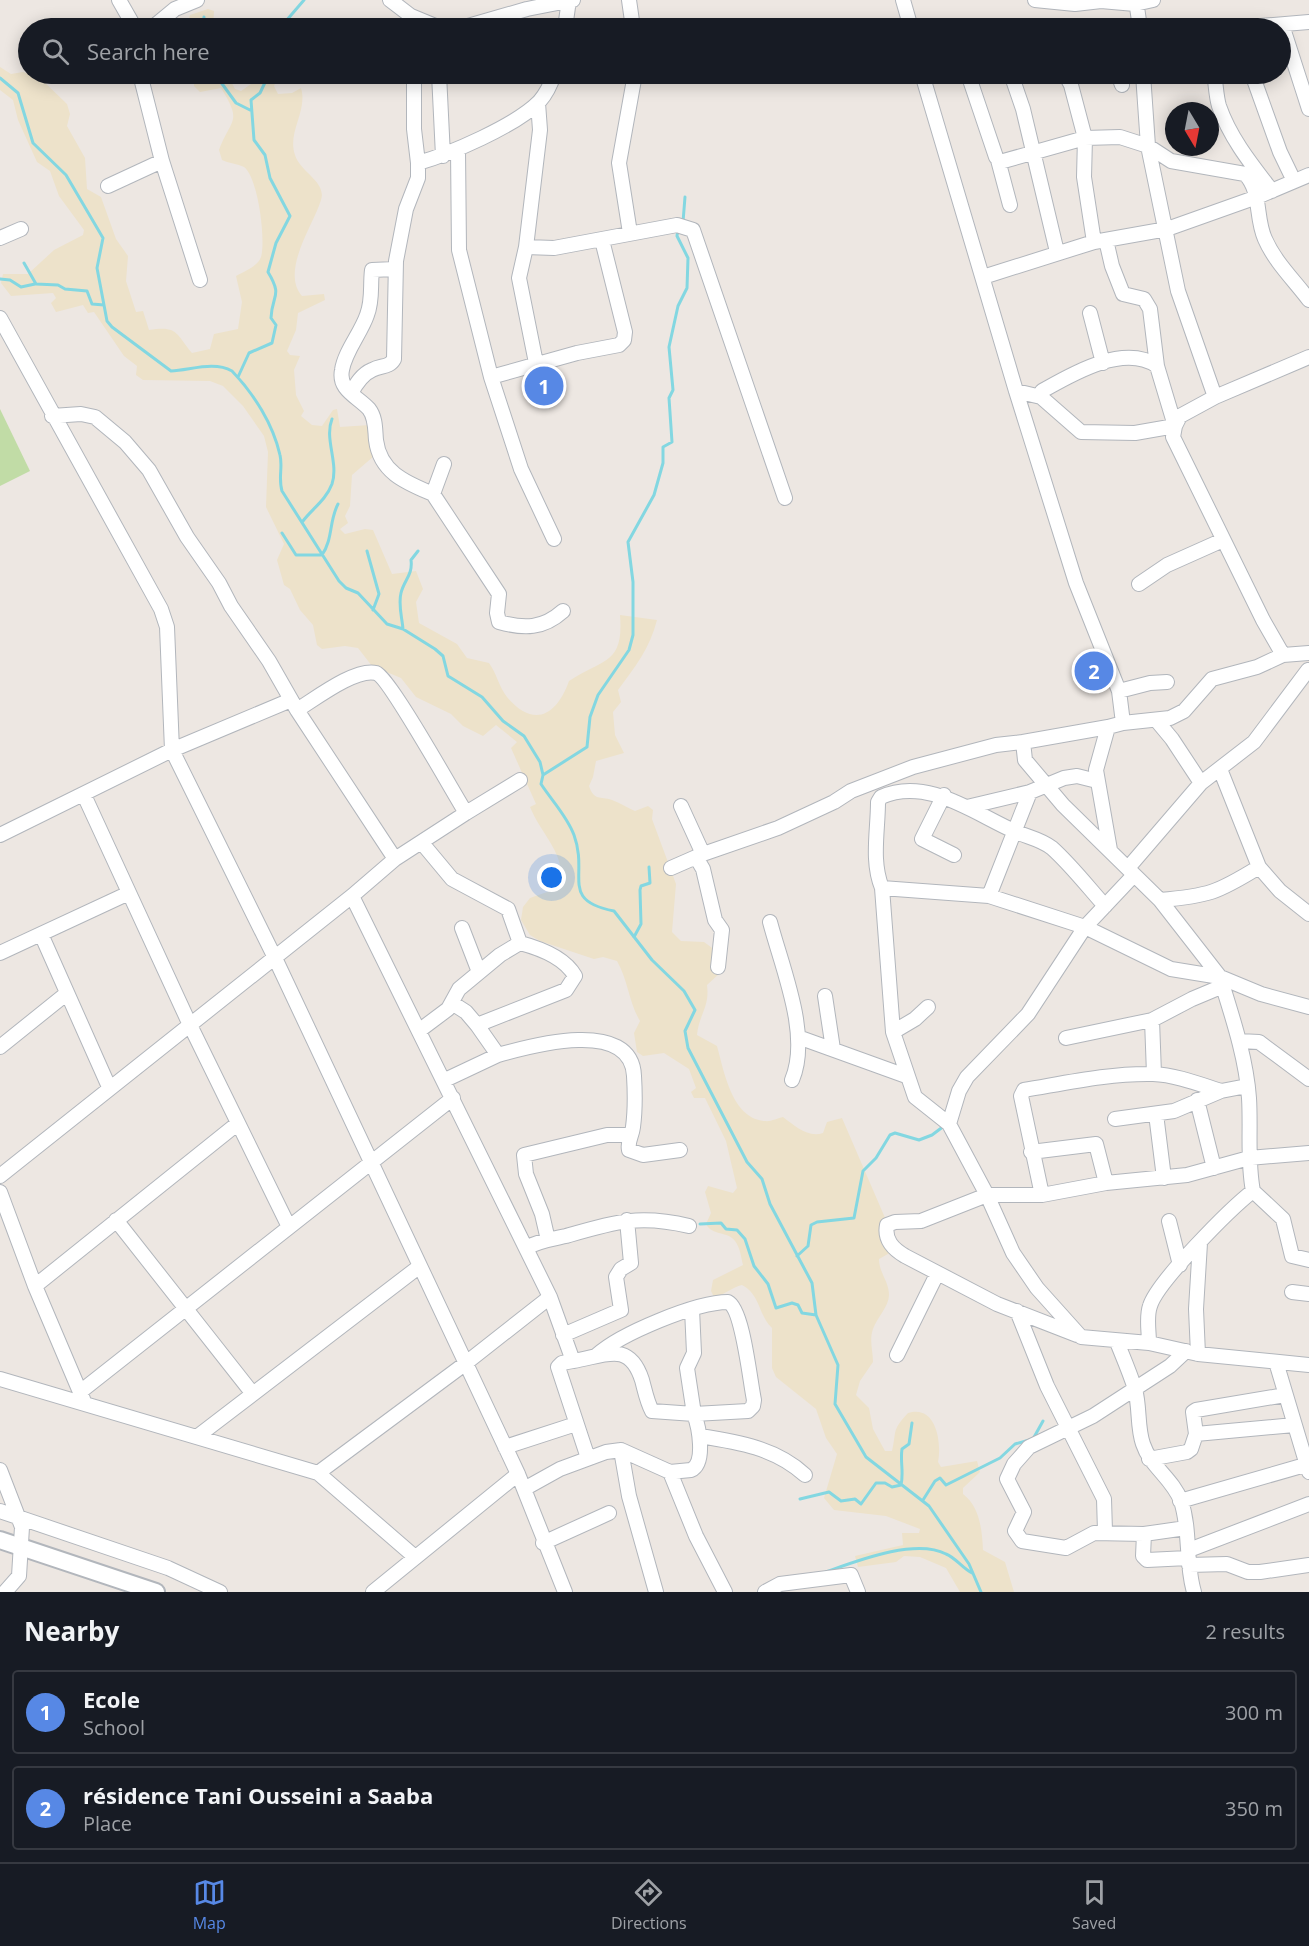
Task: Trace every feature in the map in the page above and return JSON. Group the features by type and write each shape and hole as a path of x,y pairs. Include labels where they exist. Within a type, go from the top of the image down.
{"street":[{"path":"119,0 129,18"},
{"path":"164,18 175,9 197,0"},
{"path":"390,0 415,18"},
{"path":"506,0 507,15"},
{"path":"496,18 570,0 567,18"},
{"path":"628,0 631,18"},
{"path":"903,0 908,18"},
{"path":"1035,0 1075,4 1101,0 1136,2 1153,0"},
{"path":"1136,2 1138,18"},
{"path":"1291,24 1309,22"},
{"path":"1291,53 1309,109"},
{"path":"143,84 162,161 200,280"},
{"path":"351,393 365,374 372,369 388,366 394,359 395,269 406,209 418,178 414,129 414,84"},
{"path":"439,84 443,156"},
{"path":"418,162 458,150 538,103 550,84"},
{"path":"630,233 619,163 632,84"},
{"path":"925,84 1016,391 1076,583 1119,691 1123,723"},
{"path":"971,84 998,160 1010,205"},
{"path":"1014,84 1023,109 1058,252"},
{"path":"1070,84 1085,138 1084,177 1100,241 1123,294 1144,299 1150,309 1157,366 1174,426 1173,437 1222,540 1283,655"},
{"path":"1144,84 1148,146 1178,291 1215,397"},
{"path":"1216,84 1219,106 1230,130 1246,158 1272,191"},
{"path":"1256,84 1280,152 1294,181"},
{"path":"536,363 519,278 526,246 540,130 538,103"},
{"path":"998,160 1003,163 1085,138 1119,137 1148,146 1171,161 1230,169 1245,174 1252,182 1257,197 1257,208 1265,240 1283,268 1309,300"},
{"path":"458,150 459,250 491,377 521,469 554,539"},
{"path":"108,186 162,161"},
{"path":"982,277 1100,241 1167,229 1257,197 1309,175"},
{"path":"526,246 554,248 676,225 693,230 785,498"},
{"path":"0,238 21,229"},
{"path":"491,377 536,363 619,345 624,340 625,332 602,240"},
{"path":"395,269 371,271 373,290 368,314 342,368 343,386 370,410 375,422 377,451 395,476 402,482 433,494 499,594 497,613 499,622 528,628 543,625 563,611"},
{"path":"1090,314 1103,363"},
{"path":"0,318 160,609 167,627 172,750 275,958 506,1447 543,1543 565,1592"},
{"path":"1041,397 1042,391 1066,377 1103,363 1126,357 1140,358 1157,366"},
{"path":"1016,391 1041,397 1057,408 1081,432 1136,433 1174,426 1180,417 1215,397 1309,357"},
{"path":"52,416 81,414 95,417 125,442 149,470 187,537 219,583 231,606 269,661 294,705 395,859"},
{"path":"433,494 444,464"},
{"path":"1138,584 1167,565 1222,540"},
{"path":"671,868 699,855 759,836 834,802 851,791 913,767 988,747 1123,723 1170,718 1184,711 1212,679 1257,667 1283,655 1306,654 1308,671 1254,742 1201,783 1105,906 1085,927 1028,1014 963,1082 949,1124"},
{"path":"0,835 172,750 294,705 357,675 377,674 384,678 397,698 466,813"},
{"path":"1119,691 1150,683 1167,682"},
{"path":"1157,721 1172,739 1201,783"},
{"path":"1108,727 1097,764 1096,781 1110,850"},
{"path":"1023,742 1025,760 1046,785 1160,900 1221,981 1239,1041 1247,1086 1249,1158 1253,1191 1283,1219 1292,1256 1309,1260"},
{"path":"1220,769 1259,867 1280,891 1309,914"},
{"path":"967,807 1030,792 1077,776 1096,781"},
{"path":"0,1176 275,958 395,859 520,780"},
{"path":"1081,1337 1037,1288 1013,1253 987,1195 949,1124 915,1097 906,1076 894,1032 882,888 877,868 878,802 881,797 912,792 944,795 1014,831 1039,840 1054,850 1105,906"},
{"path":"988,896 1030,792"},
{"path":"84,795 189,1025 289,1227"},
{"path":"944,795 922,839 954,855"},
{"path":"681,806 699,855 715,920 722,930 718,967"},
{"path":"422,843 453,879 508,909 520,943 561,962 571,969 575,976 566,990 477,1025"},
{"path":"1160,900 1205,896 1220,891 1259,867"},
{"path":"882,888 988,896 1085,927 1171,969 1309,1007"},
{"path":"0,953 129,893"},
{"path":"352,896 445,1080 484,1166 550,1297 573,1361"},
{"path":"770,922 797,1023 798,1065 792,1080"},
{"path":"462,928 479,972"},
{"path":"40,934 110,1088"},
{"path":"420,1030 442,1015 452,1003 459,989 520,943"},
{"path":"1066,1038 1152,1020 1221,981"},
{"path":"0,1047 66,994"},
{"path":"825,996 833,1049"},
{"path":"452,1003 466,1012 498,1055"},
{"path":"894,1032 915,1019 928,1006"},
{"path":"1152,1020 1154,1074"},
{"path":"798,1037 906,1076"},
{"path":"445,1080 498,1055 539,1044 604,1041 618,1046 632,1061 634,1075 631,1135 628,1147 633,1153 643,1155 680,1150"},
{"path":"1239,1041 1259,1042 1309,1079"},
{"path":"1042,1195 1022,1091 1084,1080 1154,1074 1179,1078 1221,1091"},
{"path":"1115,1119 1174,1111 1221,1091 1247,1086"},
{"path":"82,1398 187,1308 453,1098"},
{"path":"1197,1100 1214,1168"},
{"path":"1156,1114 1164,1178"},
{"path":"35,1286 237,1124"},
{"path":"548,1240 542,1214 526,1174 524,1155 607,1135 631,1135"},
{"path":"1032,1152 1096,1144 1106,1183"},
{"path":"1309,1153 1249,1158 1164,1178 1106,1183 1042,1195 987,1195 921,1221 896,1222 887,1225 886,1229 892,1248 937,1274 1017,1311 1081,1337 1117,1342 1149,1343 1192,1352 1309,1365"},
{"path":"1149,1343 1148,1319 1152,1299 1200,1243 1253,1191"},
{"path":"0,1192 35,1286 82,1398"},
{"path":"116,1220 253,1394"},
{"path":"526,1248 548,1240 627,1220 667,1221 689,1226"},
{"path":"563,1335 621,1310 616,1277 621,1269 631,1263 627,1220"},
{"path":"1169,1221 1180,1265"},
{"path":"1192,1352 1200,1243"},
{"path":"198,1436 420,1266"},
{"path":"897,1355 937,1274"},
{"path":"1292,1292 1309,1293"},
{"path":"318,1473 466,1363 550,1297"},
{"path":"588,1458 558,1366 562,1363 618,1353 634,1361 652,1412 694,1414 748,1411 753,1407 754,1400 736,1308 728,1302 692,1309 617,1340 597,1355"},
{"path":"524,1489 560,1469 606,1452 621,1450 670,1472 696,1468 700,1436 687,1368 694,1353 692,1309"},
{"path":"1017,1311 1047,1386 1104,1499 1105,1531"},
{"path":"1117,1342 1135,1390 1142,1442 1149,1459 1175,1489 1180,1501 1186,1528 1194,1592"},
{"path":"1186,1528 1144,1534 1105,1531 1094,1533 1066,1548 1022,1541 1016,1536 1017,1523 1024,1514 1008,1483 1008,1474 1029,1447 1094,1416 1192,1352"},
{"path":"1180,1501 1307,1468 1276,1362"},
{"path":"0,1379 82,1398 318,1473 415,1557"},
{"path":"1149,1459 1187,1452 1191,1449 1196,1434 1193,1413 1196,1410 1285,1395"},
{"path":"506,1447 576,1424"},
{"path":"1196,1434 1294,1425"},
{"path":"700,1436 742,1442 767,1451 805,1475"},
{"path":"621,1450 635,1518 656,1592"},
{"path":"0,1470 19,1517 19,1576 5,1592"},
{"path":"670,1472 704,1552 725,1592"},
{"path":"373,1592 518,1474"},
{"path":"1189,1558 1309,1503"},
{"path":"0,1511 168,1568 220,1592"},
{"path":"543,1543 609,1513"},
{"path":"1144,1534 1143,1556 1147,1560 1189,1558 1227,1564 1248,1572 1309,1564"},
{"path":"0,1540 20,1552 128,1592"},
{"path":"0,1552 20,1552 156,1592"},
{"path":"765,1592 780,1584 850,1575 858,1592"}],"green space":[{"path":"0,409 30,471 0,486"}],"sand":[{"path":"208,9 214,11 214,18 189,18 190,15"},
{"path":"0,67 11,74 18,73 18,84 46,84 67,104 70,114 67,126 85,158 87,189 101,197 116,239 128,256 126,281 136,312 143,311 149,330 166,329 175,332 192,353 210,349 214,334 238,329 242,302 236,276 257,263 262,249 260,209 249,173 244,167 222,160 219,150 233,120 232,108 221,88 200,92 194,84 232,84 235,89 241,91 251,84 275,84 278,94 292,93 301,88 302,105 293,146 298,161 317,182 322,194 296,261 296,286 302,296 324,294 325,300 298,313 296,330 287,351 290,355 300,356 294,370 296,395 304,411 301,416 312,425 322,426 333,410 337,409 340,427 370,425 374,456 352,475 350,506 345,516 348,523 340,529 345,534 365,529 373,530 392,574 416,571 423,589 416,602 419,623 457,644 467,658 489,663 507,697 526,713 544,714 558,702 569,681 609,658 615,652 620,631 620,615 657,620 646,648 618,690 621,702 613,712 615,735 624,753 596,761 589,786 593,794 598,797 612,800 635,811 648,806 653,810 652,819 676,884 672,932 681,941 704,942 719,953 720,973 707,985 706,1005 697,1035 717,1046 731,1092 737,1103 754,1118 767,1121 783,1117 812,1134 823,1133 827,1122 842,1118 895,1241 895,1250 879,1259 889,1295 872,1333 873,1362 860,1381 856,1395 869,1408 873,1429 885,1451 892,1451 895,1431 903,1419 908,1413 917,1412 931,1419 935,1427 939,1445 938,1462 941,1467 977,1461 980,1472 963,1488 963,1494 977,1512 983,1550 1005,1562 1014,1592 960,1592 946,1568 920,1557 904,1556 896,1562 858,1567 855,1556 903,1545 902,1533 919,1533 920,1529 886,1516 834,1510 824,1498 837,1454 826,1438 816,1409 776,1377 772,1368 772,1328 767,1323 753,1294 742,1285 714,1297 711,1291 713,1280 743,1265 735,1241 712,1230 706,1224 711,1213 705,1192 708,1186 733,1193 737,1188 726,1141 705,1098 694,1098 691,1092 696,1088 689,1069 664,1053 643,1056 637,1052 634,1033 640,1021 617,961 603,957 594,959 540,941 530,935 521,920 523,907 530,898 561,887 562,875 557,854 530,807 536,804 511,748 517,742 496,725 483,736 463,726 451,714 416,697 401,678 372,666 358,648 345,646 322,649 317,645 313,625 300,610 290,589 284,585 277,560 284,544 266,507 268,452 264,436 243,406 223,386 210,381 143,380 136,375 137,366 124,356 94,312 88,313 83,305 56,312 51,303 56,298 53,293 11,296 1,283 3,274 28,274 54,250 83,235 84,230 59,196 50,171 37,162 18,120 13,100 0,90"}],"waterway":[{"path":"289,18 304,0"},
{"path":"0,78 18,93 33,143 66,175 103,238 97,268 107,321 171,371 210,366 232,371 248,389 273,432 281,459 282,491 339,581 346,588 358,593 387,624 403,629 435,649 443,656 448,676 482,697 503,721 524,736 540,762 543,775 541,784 574,835 578,850 581,893 597,906 614,911 652,960 684,991 695,1010 685,1031 688,1048 747,1162 762,1179 770,1204 812,1283 816,1315 838,1365 835,1404 866,1457 929,1506 969,1564 981,1592"},
{"path":"222,84 236,103 250,110"},
{"path":"238,377 249,353 272,343 276,325 271,318 276,291 268,272 276,243 290,216 270,178 265,155 254,140 251,100 260,93 264,84"},
{"path":"683,222 685,197"},
{"path":"543,775 587,747 590,717 598,695 629,650 633,635 633,582 628,542 654,495 663,463 663,447 672,442 669,398 673,390 669,347 678,306 687,288 688,258 677,236 678,229"},
{"path":"24,263 36,284 58,285 65,289 87,291 92,304 104,305"},
{"path":"0,279 10,280 21,287 35,284"},
{"path":"303,521 323,500 332,484 334,476 330,435 332,419"},
{"path":"282,533 296,555 322,555 328,543 338,504"},
{"path":"367,551 379,594 373,610"},
{"path":"403,629 400,597 410,574 411,560 418,551"},
{"path":"634,937 641,924 641,886 650,883 649,867"},
{"path":"797,1256 808,1246 811,1225 817,1222 854,1218 863,1171 876,1158 890,1135 895,1133 919,1140 932,1135 944,1126"},
{"path":"700,1224 721,1223 726,1229 737,1230 745,1239 754,1266 768,1284 776,1308 792,1303 798,1305 802,1313 816,1315"},
{"path":"923,1500 935,1481 940,1478 946,1485 1000,1458 1015,1444 1033,1439 1043,1421"},
{"path":"800,1499 829,1492 841,1501 855,1499 861,1504 876,1483 885,1483 892,1487 901,1485 902,1449 909,1444 912,1423"},
{"path":"826,1572 886,1553 919,1549 946,1554 972,1573"}],"place":[{"name":"Ecole","path":"544,386"},
{"name":"résidence Tani Ousseini a Saaba","path":"1094,671"}]}
